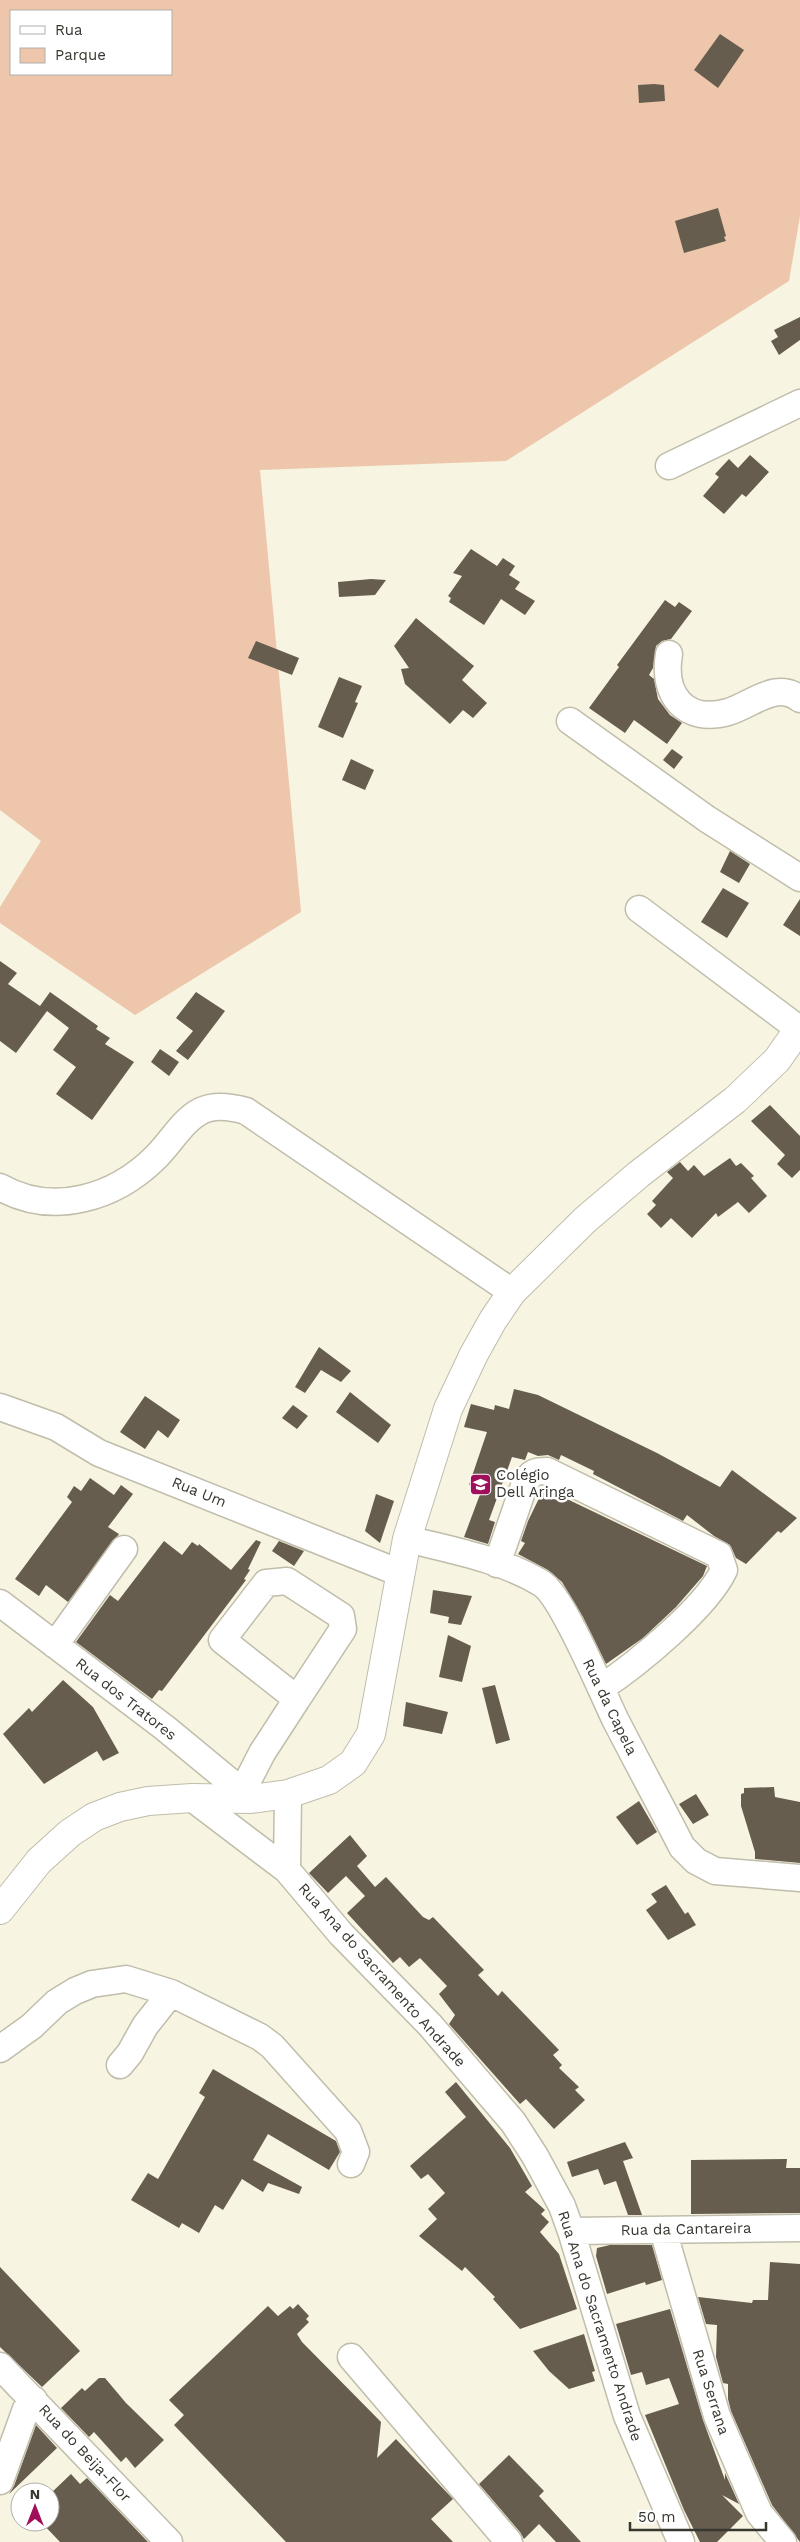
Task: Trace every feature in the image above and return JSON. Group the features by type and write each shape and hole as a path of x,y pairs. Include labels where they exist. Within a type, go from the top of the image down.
{"main road":[{"path":"0,1908 39,1861 70,1833 94,1817 120,1806 148,1800 288,1794 329,1780 353,1763 371,1734 407,1539 448,1409 474,1354 512,1292 586,1220 639,1174 735,1100 777,1060 799,1028"}],"street":[{"path":"669,466 800,403"},
{"path":"669,654 666,672 669,687 676,701 687,708 708,714 729,712 767,694 781,691 800,699"},
{"path":"570,721 707,819 800,878"},
{"path":"638,909 799,1028"},
{"path":"0,1187 29,1199 76,1201 97,1196 137,1174 161,1152 188,1120 202,1110 230,1107 246,1110 512,1292"},
{"name":"Rua Um","path":"0,1406 56,1427 99,1453 400,1572"},
{"path":"497,1564 525,1483 530,1474 536,1471 547,1471 719,1555 724,1570 718,1584 677,1626 601,1688"},
{"name":"Rua da Capela","path":"407,1539 497,1564 541,1583 549,1589 572,1628 682,1847 696,1861 715,1871 800,1878"},
{"path":"56,1645 124,1549"},
{"path":"246,1795 262,1753 343,1629 341,1616 287,1581 266,1583 222,1640 297,1699"},
{"name":"Rua dos Tratores","path":"0,1603 165,1728 246,1795"},
{"path":"287,1870 288,1794"},
{"name":"Rua Ana do Sacramento Andrade","path":"192,1798 287,1870 342,1934 430,2025 513,2122 535,2156 562,2206 627,2416 681,2542"},
{"path":"0,2049 32,2026 57,2002 92,1984 126,1979 171,1993 260,2037 272,2046 348,2131 356,2152 351,2164"},
{"path":"120,2065 130,2054 145,2026 171,1993"},
{"name":"Rua da Cantareira","path":"571,2231 800,2228"},
{"name":"Rua Serrana","path":"663,2230 717,2416 759,2513 783,2542"},
{"path":"351,2357 509,2542"},
{"name":"Rua do Beija-Flor","path":"0,2366 169,2542"},
{"path":"0,2481 26,2409 34,2400"}],"green space":[{"path":"0,0 800,0 800,216 789,281 506,461 260,470 301,912 135,1015 0,923 0,907 41,841 0,810"}],"building":[{"path":"720,34 744,50 718,88 694,70"},
{"path":"638,85 664,85 665,101 639,103"},
{"path":"718,208 726,241 684,253 675,221"},
{"path":"800,317 800,340 779,355 771,341 778,337 774,330"},
{"path":"750,455 769,472 746,497 742,494 724,514 703,496 719,477 715,474 729,459 738,468"},
{"path":"471,549 497,566 503,558 515,566 509,575 520,582 515,589 535,601 525,615 501,599 484,625 449,602 451,598 448,596 462,576 453,573"},
{"path":"371,579 386,580 375,595 339,597 338,582"},
{"path":"665,600 675,607 679,602 692,611 671,639 662,641 656,646 653,668 649,675 654,679 658,699 670,715 682,723 667,744 634,720 625,733 589,708 619,667 617,665"},
{"path":"416,618 474,666 462,680 487,703 473,718 463,710 450,724 405,684 401,669 409,668 394,646"},
{"path":"256,641 299,658 292,675 248,658"},
{"path":"339,677 362,686 355,702 358,703 343,738 318,727"},
{"path":"672,749 683,757 674,769 663,760"},
{"path":"351,759 374,770 365,790 342,780"},
{"path":"730,851 750,864 739,883 720,872"},
{"path":"723,888 749,903 727,938 701,922"},
{"path":"800,899 800,936 783,925"},
{"path":"0,961 17,973 8,984 40,1006 50,992 98,1026 96,1029 110,1038 105,1044 134,1062 92,1120 56,1094 76,1067 53,1050 69,1028 47,1011 16,1053 0,1041"},
{"path":"196,992 225,1011 188,1060 176,1051 193,1031 176,1018"},
{"path":"160,1049 179,1062 169,1076 151,1062"},
{"path":"770,1105 800,1136 800,1170 792,1178 777,1164 785,1155 751,1121"},
{"path":"730,1158 736,1166 741,1163 754,1176 751,1178 767,1196 749,1213 738,1202 718,1217 716,1213 692,1238 671,1218 661,1228 647,1214 656,1205 652,1201 673,1178 667,1172 680,1162 688,1171 694,1165 704,1176"},
{"path":"319,1347 351,1371 341,1382 321,1370 305,1393 295,1387"},
{"path":"514,1389 538,1395 657,1453 720,1487 732,1470 797,1518 781,1533 778,1531 746,1564 736,1558 730,1545 714,1536 687,1515 683,1521 593,1474 594,1471 561,1455 559,1460 548,1455 538,1456 528,1452 525,1460 512,1457 489,1520 495,1522 488,1544 464,1537 482,1489 469,1485 487,1432 464,1427 471,1404 494,1410 495,1405 509,1409"},
{"path":"350,1392 391,1425 378,1443 336,1412"},
{"path":"145,1396 180,1420 168,1438 158,1430 145,1449 120,1432"},
{"path":"293,1405 308,1416 297,1429 282,1418"},
{"path":"90,1478 114,1495 121,1485 133,1494 108,1527 119,1534 68,1602 46,1585 39,1596 15,1579 72,1502 67,1497 74,1486 81,1491"},
{"path":"544,1488 707,1566 703,1576 676,1607 643,1638 606,1664 583,1617 562,1582 548,1570 518,1554 525,1543 521,1541 528,1521"},
{"path":"376,1494 394,1501 380,1543 365,1531"},
{"path":"256,1540 261,1542 248,1569 250,1570 244,1579 246,1580 162,1691 159,1690 152,1699 76,1642 110,1595 118,1601 164,1541 182,1555 192,1542 198,1546 199,1544 231,1570"},
{"path":"279,1541 304,1551 294,1566 272,1551"},
{"path":"433,1590 472,1596 461,1625 448,1623 449,1617 430,1613"},
{"path":"448,1635 471,1646 462,1682 439,1677"},
{"path":"63,1680 93,1707 119,1753 103,1761 97,1751 44,1784 3,1734 29,1708 32,1712"},
{"path":"495,1685 510,1740 496,1744 482,1688"},
{"path":"406,1702 448,1712 442,1734 403,1726"},
{"path":"774,1787 775,1797 800,1802 800,1863 755,1859 755,1852 741,1806 741,1794 744,1793 744,1788"},
{"path":"696,1794 709,1815 693,1824 679,1804"},
{"path":"639,1801 657,1832 637,1845 616,1817"},
{"path":"350,1835 367,1856 357,1866 375,1887 386,1877 423,1917 429,1920 433,1917 484,1970 478,1975 498,1996 502,1991 559,2050 553,2055 562,2065 559,2068 579,2087 575,2090 585,2100 554,2129 526,2099 520,2104 449,2024 455,2015 439,1994 447,1986 420,1958 409,1967 400,1957 393,1963 347,1913 365,1896 346,1876 328,1893 309,1873"},
{"path":"666,1885 685,1914 688,1912 696,1925 668,1940 646,1910 657,1902 651,1894"},
{"path":"213,2069 336,2141 340,2152 329,2170 268,2134 253,2160 302,2187 299,2194 268,2183 263,2192 242,2179 223,2210 215,2205 199,2233 182,2223 179,2228 131,2200 148,2173 158,2179 205,2097 199,2093"},
{"path":"456,2082 510,2148 532,2186 525,2192 545,2210 541,2214 549,2222 540,2232 559,2254 577,2309 520,2329 493,2299 495,2297 465,2267 462,2271 419,2236 437,2219 428,2209 445,2193 428,2174 421,2179 410,2166 466,2117 445,2092"},
{"path":"625,2142 633,2158 623,2161 642,2215 628,2215 616,2181 604,2185 598,2169 572,2177 567,2162"},
{"path":"787,2159 786,2168 800,2168 800,2213 691,2214 691,2160"},
{"path":"610,2245 652,2245 662,2280 646,2285 645,2282 607,2294 596,2256 597,2248"},
{"path":"770,2262 800,2264 800,2542 772,2505 731,2411 728,2399 728,2384 723,2383 716,2357 717,2325 706,2324 698,2297 752,2303 753,2300 768,2300"},
{"path":"0,2267 80,2351 42,2387 0,2347"},
{"path":"298,2304 309,2316 306,2319 309,2322 297,2334 302,2342 381,2422 377,2458 396,2439 453,2499 431,2519 453,2542 286,2542 174,2425 184,2415 169,2400 268,2306 278,2316 290,2306 293,2309"},
{"path":"670,2309 703,2420 725,2480 725,2473 739,2504 722,2495 743,2516 717,2542 700,2542 684,2510 645,2415 679,2404 669,2378 646,2385 642,2372 631,2375 616,2324"},
{"path":"584,2334 595,2371 592,2372 595,2381 569,2389 549,2371 533,2351"},
{"path":"99,2378 105,2378 126,2403 164,2440 135,2468 126,2457 121,2462 94,2432 89,2437 61,2408 82,2388 85,2391"},
{"path":"36,2425 57,2448 22,2482 15,2482"},
{"path":"509,2455 544,2491 539,2496 581,2542 556,2542 539,2524 524,2539 479,2484"},
{"path":"71,2474 80,2484 87,2478 148,2542 60,2542 50,2532 60,2532 60,2484"}],"place":[{"name":"Colégio Dell Aringa","path":"480,1484"}]}
